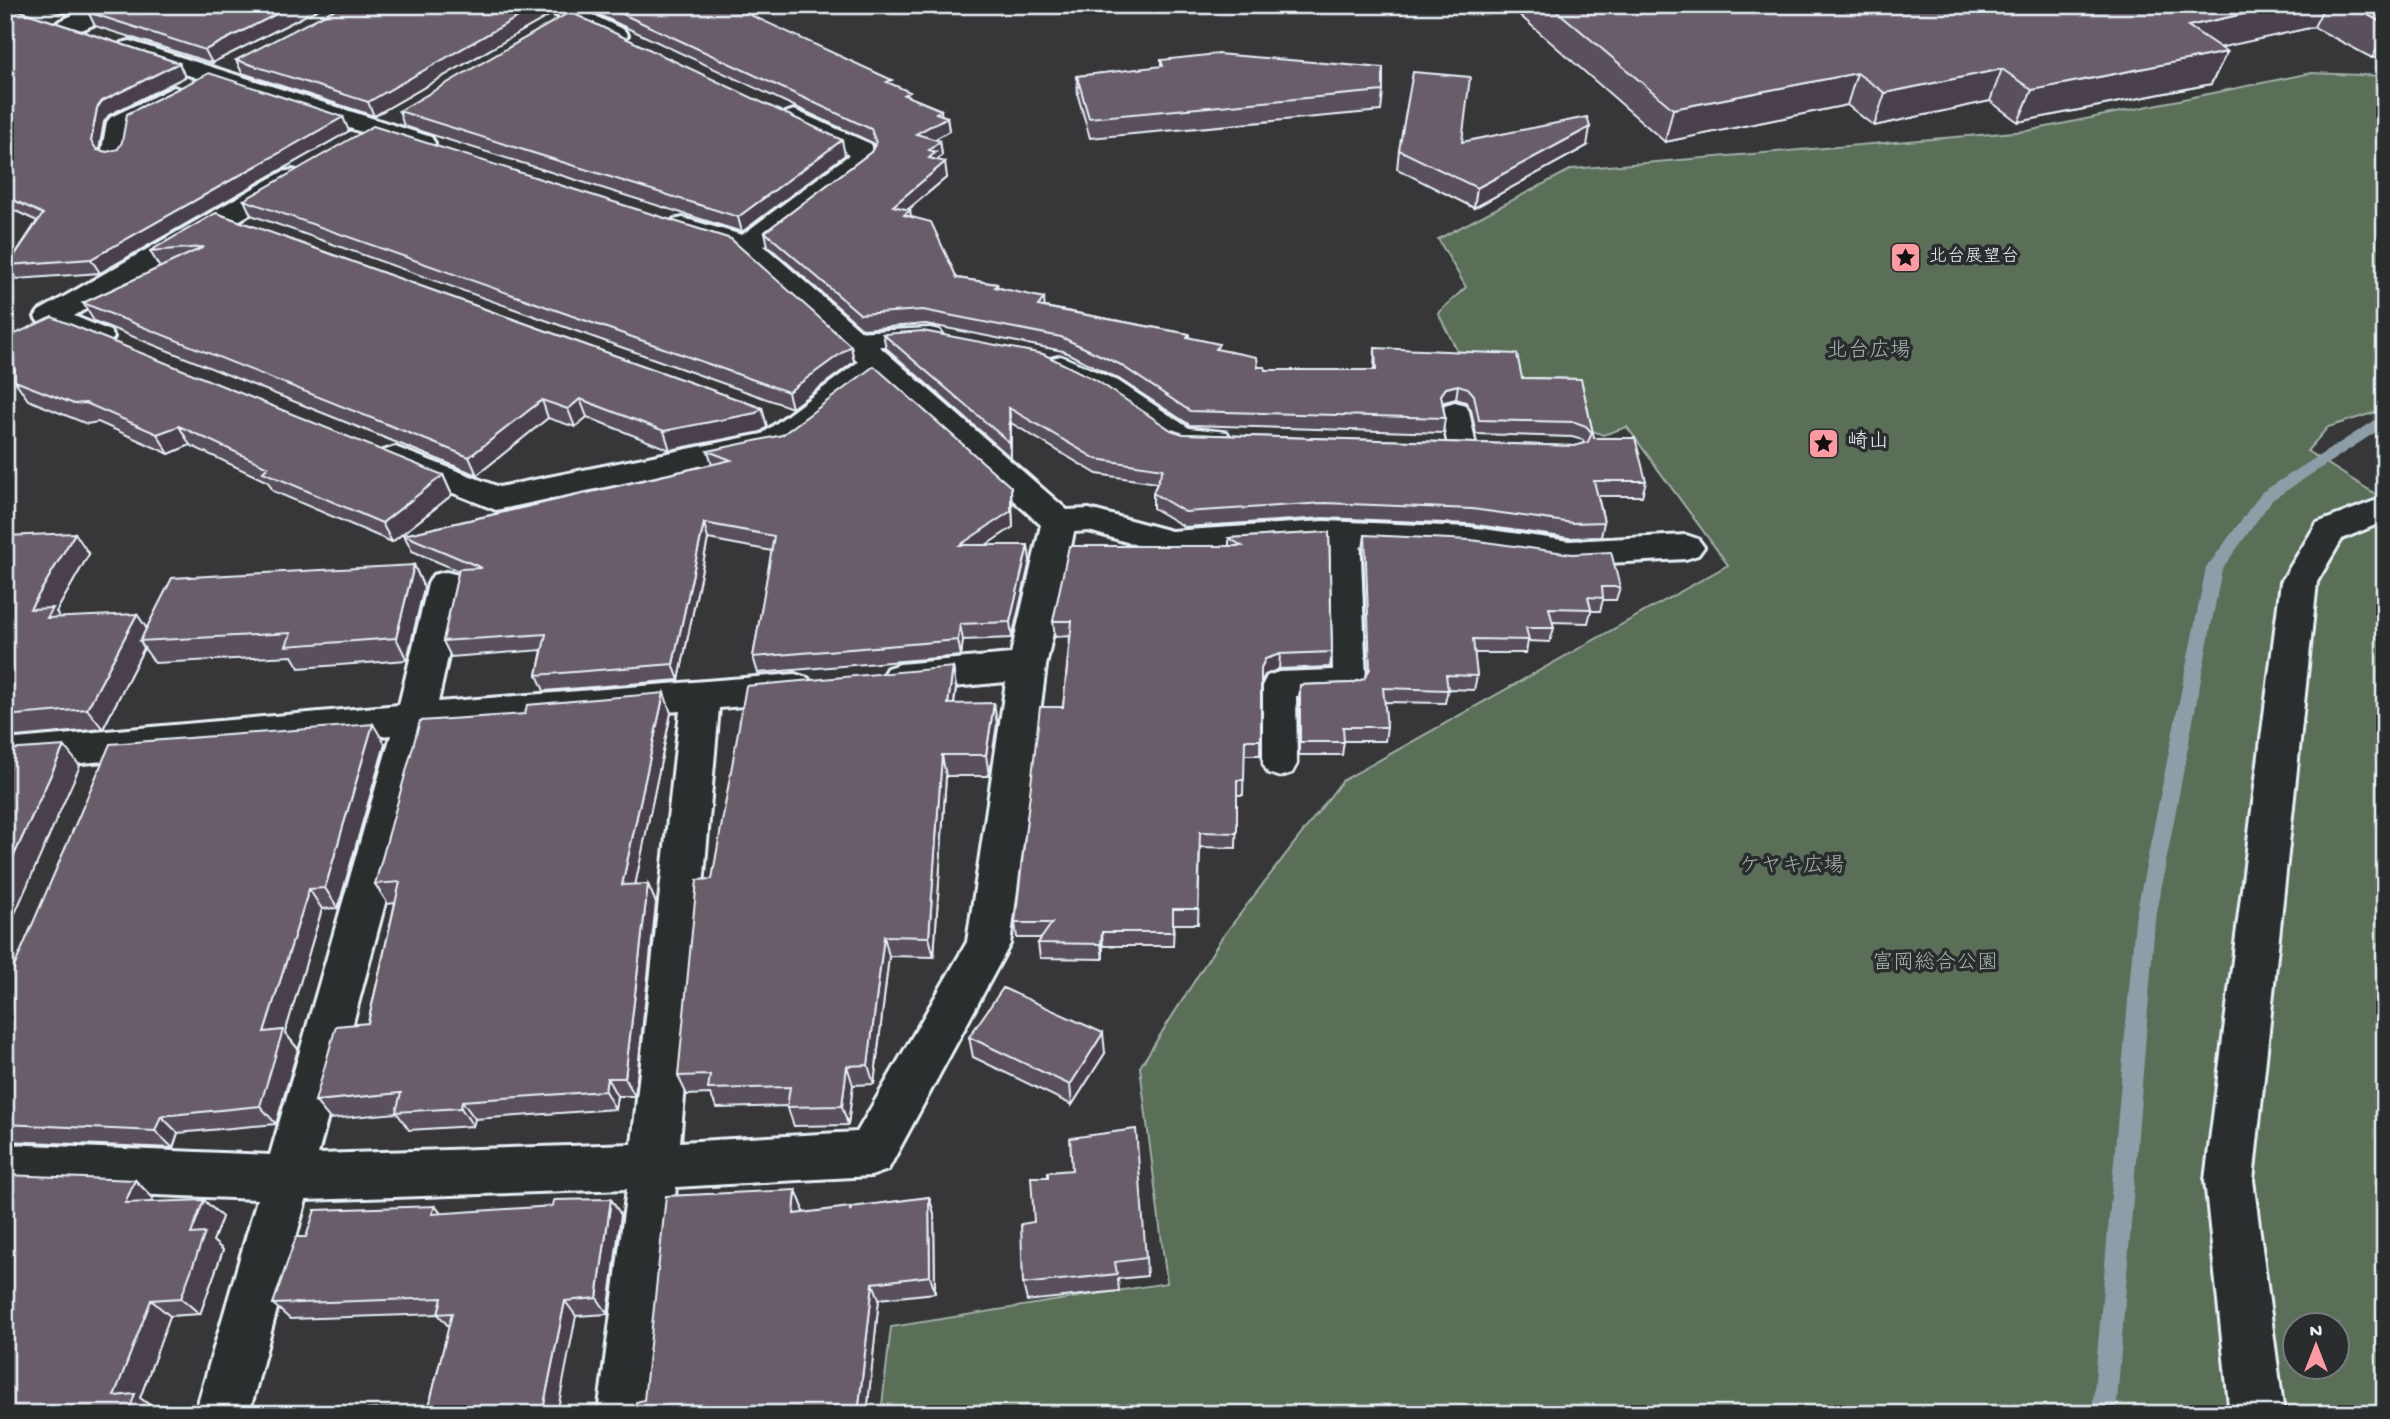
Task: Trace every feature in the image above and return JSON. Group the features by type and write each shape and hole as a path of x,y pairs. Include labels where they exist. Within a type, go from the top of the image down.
{"street":[{"path":"66,27 113,5"},
{"path":"558,16 635,44"},
{"path":"42,19 212,75 389,123 444,150"},
{"path":"114,156 120,122 247,57"},
{"path":"746,246 863,158 862,150 774,109"},
{"path":"127,348 50,317 389,123"},
{"path":"654,217 746,246 1059,522 1089,520 1171,543 1345,534 1469,539 1569,553 1686,548"},
{"path":"224,218 263,232"},
{"path":"369,447 496,499 772,442 797,425 867,350"},
{"path":"758,410 797,425"},
{"path":"2258,1414 2229,1180 2300,582 2329,531 2385,508"},
{"path":"5,1166 287,1178 654,1166 871,1154 988,944 1027,666 1059,522"},
{"path":"222,1414 415,718 446,583"},
{"path":"864,681 1027,666"},
{"path":"5,755 823,685"},
{"path":"625,1414 654,1166 701,696"},
{"path":"95,783 111,746"}],"lane":[{"path":"867,350 925,335 951,340"},
{"path":"1040,357 1053,360 1108,387 1183,437 1238,439"},
{"path":"1434,445 1475,446 1455,411"},
{"path":"1280,764 1279,684 1350,682 1345,534"}],"green space":[{"name":"富岡総合公園","path":"2311,73 2385,76 2385,406 2376,412 2328,427 2307,451 2385,500 2385,1414 1391,1414 1382,1404 1257,1414 881,1414 891,1327 1167,1283 1140,1067 1221,939 1342,781 1728,565 1627,427 1603,435 1475,386 1438,313 1466,287 1438,239 1572,169 2027,131"}],"building":[{"path":"102,5 294,5 205,50 88,12"},
{"path":"343,5 539,5 368,102 236,60"},
{"path":"603,5 729,5 892,80 887,82 910,92 904,95 941,110 936,113 947,117 916,134 940,141 929,150 936,152 929,158 945,162 893,206 910,210 904,215 931,222 957,278 997,284 995,287 1044,298 1038,306 1189,334 1187,337 1219,344 1216,349 1257,357 1258,367 1265,367 1265,370 1376,370 1375,348 1517,354 1522,378 1581,379 1594,438 1635,438 1646,481 1594,481 1604,522 1573,523 1472,509 1325,503 1185,512 1153,493 1163,469 1096,459 1009,408 1010,443 883,334 923,331 1043,354 1096,380 1171,430 1183,434 1575,446 1588,442 1592,433 1586,426 1575,422 1479,420 1474,395 1468,388 1458,385 1446,388 1441,395 1445,418 1190,411 1119,364 1061,337 923,310 860,314 765,232 871,152 876,143 871,129"},
{"path":"1550,5 2285,5 2188,26 2227,52 2032,90 2002,69 1885,93 1857,73 1673,109"},
{"path":"2349,5 2385,5 2385,24"},
{"path":"5,6 179,63 102,101 97,108 91,141 97,150 107,152 118,149 122,142 127,114 209,73 343,117 91,259 8,265 43,214 5,196"},
{"path":"570,12 842,140 738,217 399,111"},
{"path":"1217,54 1383,68 1383,91 1089,118 1077,76 1163,66 1161,60"},
{"path":"1413,72 1470,77 1462,142 1587,117 1590,127 1477,188 1399,150"},
{"path":"373,126 731,239 851,346 788,392 244,200"},
{"path":"216,213 762,408 756,413 664,431 580,399 568,409 542,400 469,457 83,303 204,247 150,251"},
{"path":"52,317 443,475 382,523 263,472 268,467 179,426 157,434 86,403 74,404 15,381 15,370 6,338"},
{"path":"874,366 1011,487 1011,511 960,545 1028,545 1010,622 960,624 958,640 753,657 774,536 704,523 673,664 537,675 546,634 443,641 459,569 482,568 404,535 731,460 708,451 782,435"},
{"path":"1329,532 1332,652 1280,654 1265,659 1261,668 1261,740 1245,740 1244,780 1237,780 1237,833 1200,832 1198,909 1173,909 1173,932 1102,932 1101,944 1038,943 1052,923 1015,923 1040,707 1063,707 1072,621 1053,621 1069,546 1242,546 1229,538"},
{"path":"75,533 30,609 53,608 47,618 137,614 87,709 5,716 5,536"},
{"path":"1365,535 1471,540 1572,554 1611,552 1620,587 1602,587 1603,598 1588,597 1591,609 1549,608 1554,628 1526,628 1529,640 1473,639 1477,676 1446,675 1448,690 1383,688 1387,727 1343,727 1344,742 1300,742 1300,685 1352,683 1364,679 1370,669"},
{"path":"414,565 396,638 286,646 291,633 140,641 172,578"},
{"path":"953,667 948,704 994,703 986,755 942,755 929,937 884,936 868,1065 847,1066 842,1106 787,1107 790,1087 708,1089 710,1075 678,1076 697,880 712,879 746,686"},
{"path":"664,693 622,885 648,884 625,1078 607,1078 605,1091 462,1101 461,1108 396,1112 401,1093 315,1101 336,1026 368,1023 400,882 375,884 420,721 525,714 527,705"},
{"path":"373,724 325,888 309,889 264,1032 283,1030 260,1106 161,1116 155,1131 5,1124 5,988 110,744"},
{"path":"64,746 5,875 5,750"},
{"path":"1003,988 1103,1033 1070,1085 969,1037"},
{"path":"1136,1129 1146,1258 1115,1262 1117,1274 1023,1284 1021,1224 1034,1222 1031,1177 1048,1177 1048,1172 1072,1170 1070,1138"},
{"path":"5,1175 135,1180 125,1203 204,1200 191,1234 205,1233 181,1298 151,1300 114,1396 135,1394 128,1414 5,1414"},
{"path":"796,1190 794,1214 850,1207 850,1211 852,1207 929,1197 930,1276 873,1283 858,1414 634,1414 636,1402 644,1400 666,1196"},
{"path":"611,1199 597,1298 565,1301 542,1414 302,1414 429,1406 452,1313 438,1314 442,1298 273,1304 296,1237 306,1237 315,1210 435,1206 432,1214 553,1206 554,1200"},
{"path":"1186,1411 1239,1411 1239,1414 1186,1414"}],"waterway":[{"path":"2104,1414 2145,920 2214,568 2267,496 2385,419"}],"place":[{"name":"北台展望台","path":"1906,257"},
{"name":"崎山","path":"1824,443"}],"park label":[{"name":"北台広場","path":"1869,352"},
{"name":"ケヤキ広場","path":"1792,867"}]}
